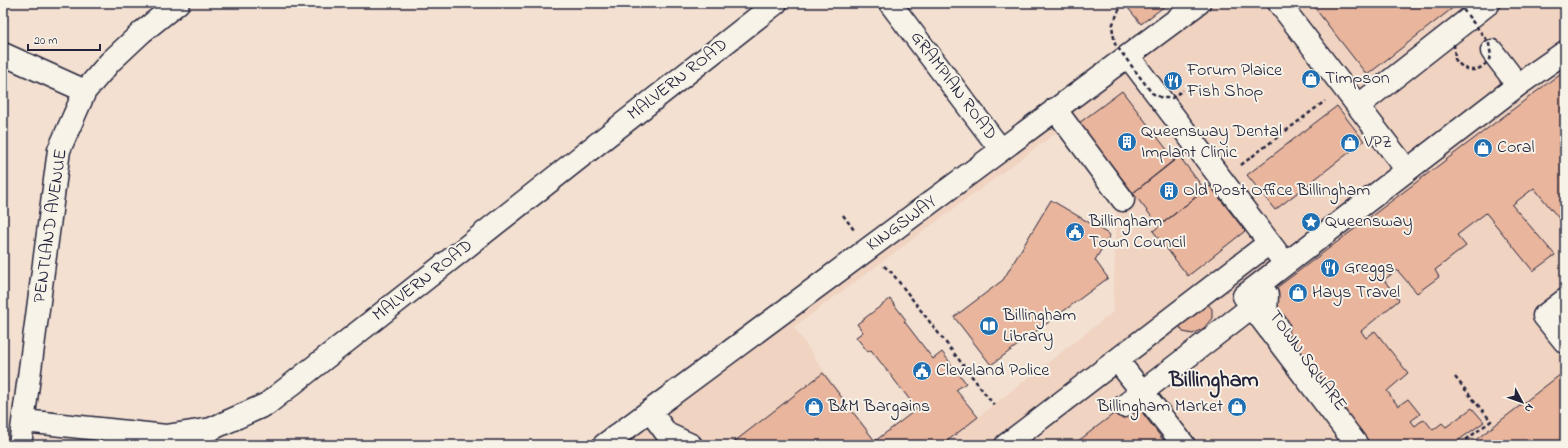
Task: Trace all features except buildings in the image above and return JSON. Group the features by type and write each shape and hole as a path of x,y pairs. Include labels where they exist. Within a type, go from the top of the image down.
{"street":[{"name":"PENTLAND AVENUE","path":"20,445 59,150 85,91 110,62 142,32 178,3"},
{"name":"MALVERN ROAD","path":"24,421 166,436 211,429 268,404 776,3"},
{"name":"GRAMPIAN ROAD","path":"890,3 1001,150"},
{"name":"KINGSWAY","path":"604,445 1199,3"},
{"path":"1279,3 1406,170"},
{"path":"1358,106 1489,3"},
{"path":"1492,51 1518,85"},
{"path":"1357,445 1248,302 1285,264 1518,85 1565,52"},
{"path":"3,54 85,91"},
{"path":"1128,56 1285,264"},
{"path":"1055,109 1123,200"},
{"path":"1006,445 1269,243"},
{"name":"TOWN SQUARE","path":"1167,445 1138,407 1124,406 1248,302 1267,295 1266,312 1369,445"},
{"path":"1565,300 1544,316 1565,342"},
{"path":"1117,360 1184,445"},
{"path":"650,411 668,434 691,445"}],"path":[{"path":"1454,44 1455,59 1464,69 1474,70 1484,67 1491,56 1489,44 1486,39 1458,3"},
{"path":"1125,4 1118,10 1112,26 1116,44 1152,93 1162,98 1172,98 1183,90"},
{"path":"1242,165 1328,99"},
{"path":"843,215 882,265 892,273 994,405"},
{"path":"1455,377 1491,421 1459,445"}],"shaded area":[{"path":"1202,3 1565,3 1565,312 1555,319 1565,332 1565,445 942,445 1113,312 1117,199 1064,127 794,327 823,370 879,445 590,445"}],"place":[{"name":"Timpson","path":"1311,79"},
{"name":"Forum Plaice Fish Shop","path":"1173,81"},
{"name":"Queensway Dental Implant Clinic","path":"1127,142"},
{"name":"VPZ","path":"1350,143"},
{"name":"Coral","path":"1483,148"},
{"name":"Old Post Office Billingham","path":"1169,191"},
{"name":"Queensway","path":"1311,222"},
{"name":"Billingham Town Council","path":"1075,232"},
{"name":"Greggs","path":"1330,268"},
{"name":"Hays Travel","path":"1298,293"},
{"name":"Billingham Library","path":"989,326"},
{"name":"Cleveland Police","path":"922,371"},
{"name":"B&M Bargains","path":"814,407"},
{"name":"Billingham Market","path":"1237,407"}],"district":[{"name":"Billingham","path":"1214,381"}]}
